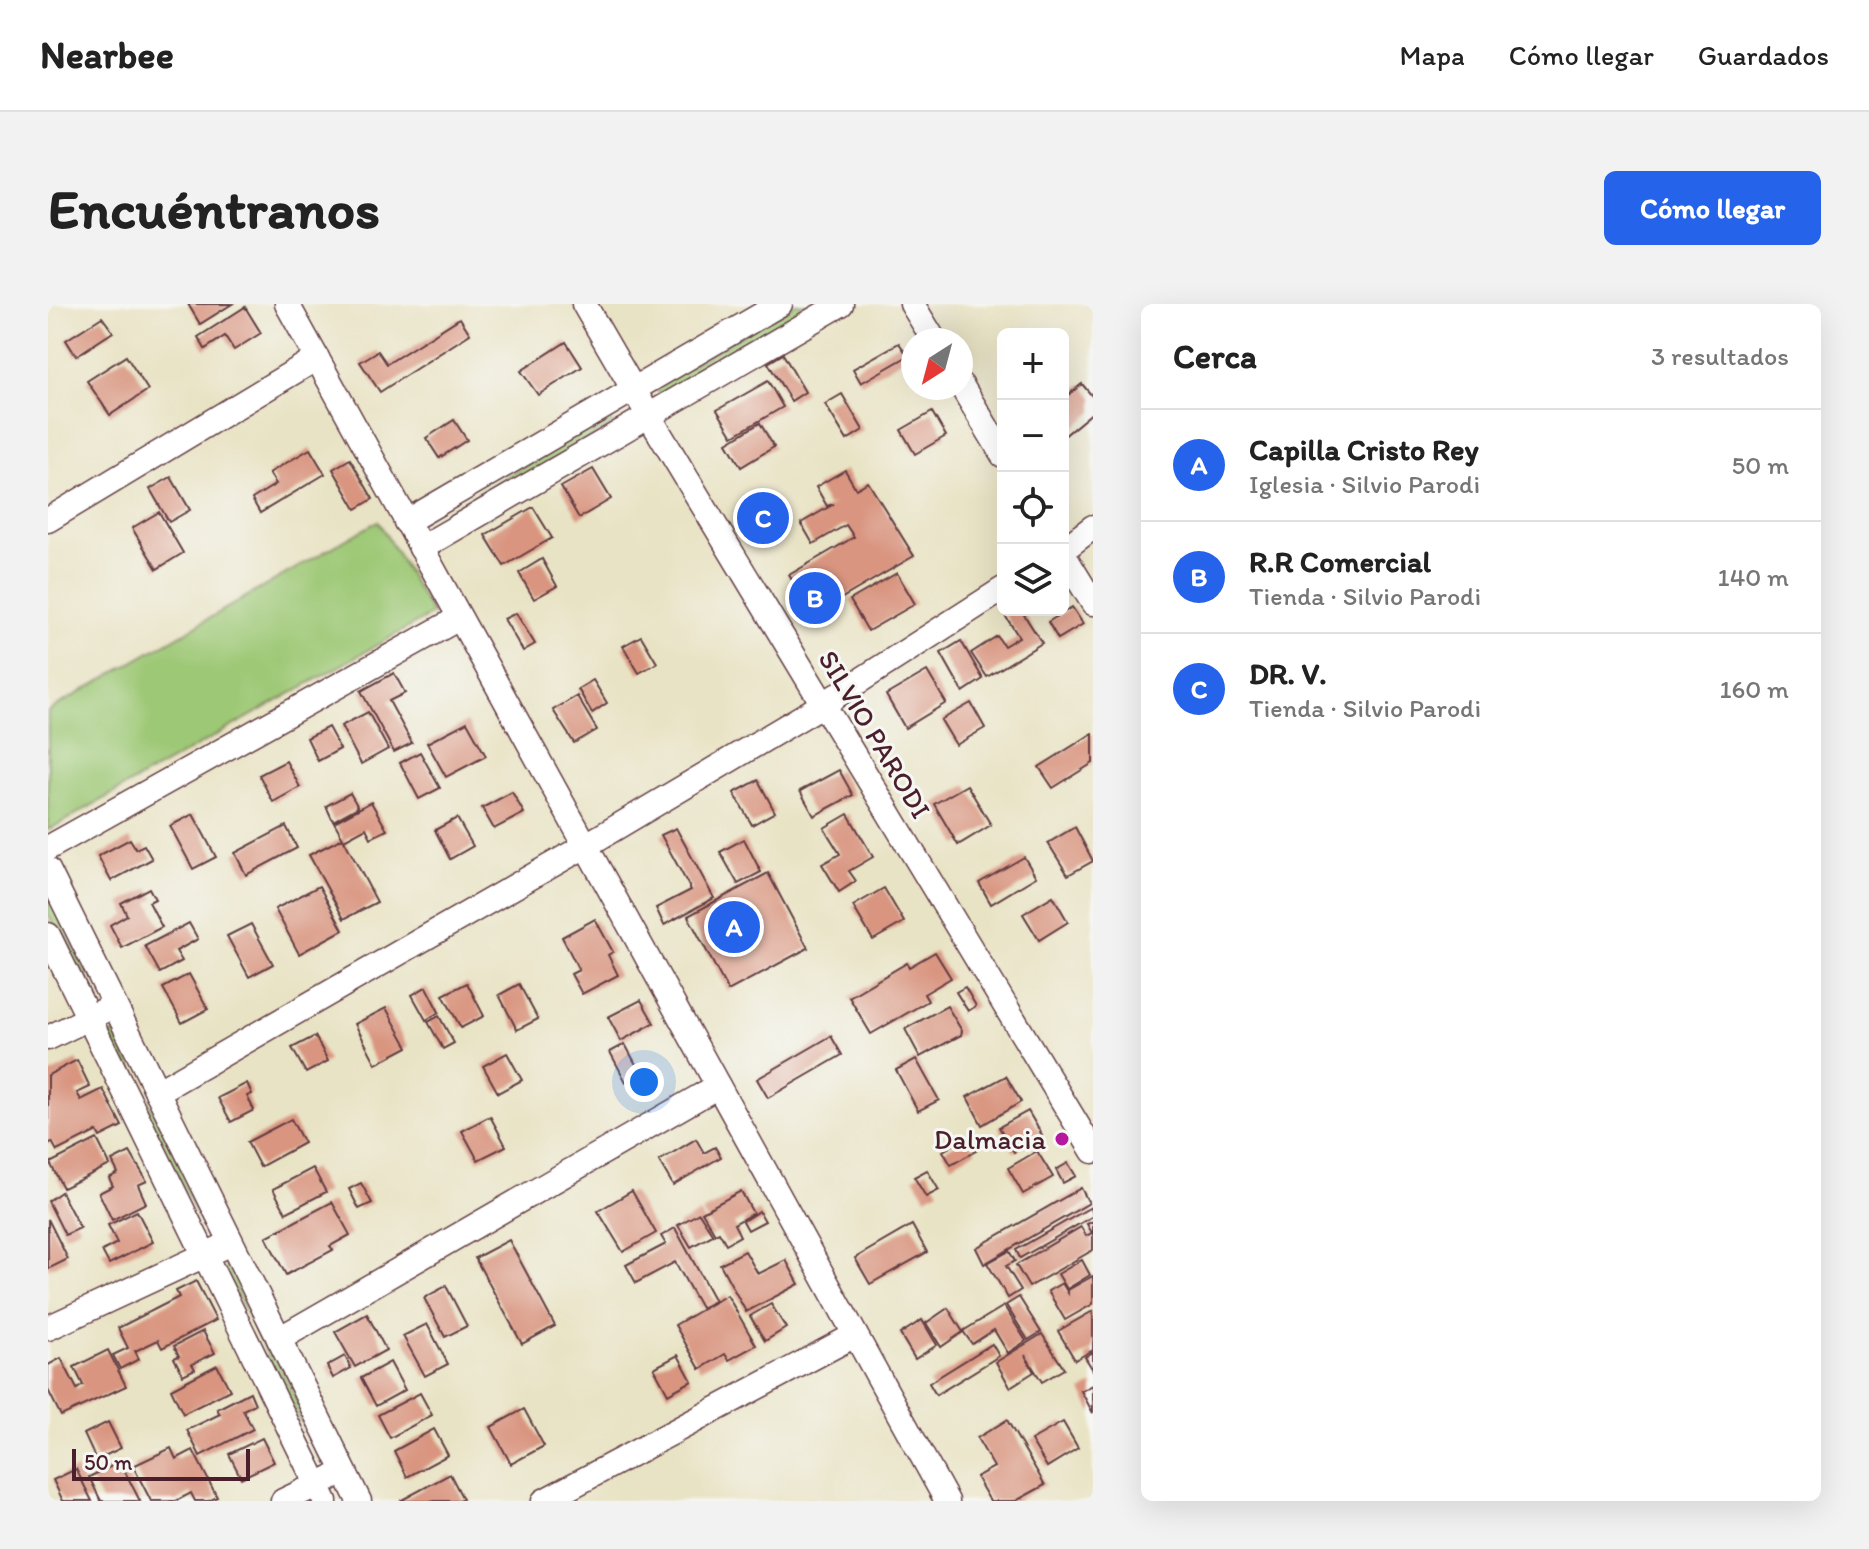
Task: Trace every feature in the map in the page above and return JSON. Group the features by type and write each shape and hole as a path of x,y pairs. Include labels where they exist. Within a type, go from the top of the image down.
{"street":[{"path":"287,304 947,1501"},
{"name":"SILVIO PARODI","path":"584,304 822,705 1093,1151"},
{"path":"406,522 780,304"},
{"path":"421,548 841,304"},
{"path":"912,304 927,328"},
{"path":"48,520 317,358"},
{"path":"970,400 997,445"},
{"path":"1069,547 1093,527"},
{"path":"1069,562 1093,603"},
{"path":"157,1092 585,846 822,705 997,593"},
{"path":"48,848 459,618"},
{"path":"48,870 359,1501"},
{"path":"48,935 321,1493"},
{"path":"48,1038 114,1005"},
{"path":"279,1339 718,1086"},
{"path":"48,1328 232,1243"},
{"path":"544,1501 855,1335"},
{"path":"283,1501 321,1493 345,1472"}],"green space":[{"path":"796,304 823,304 662,396 656,390 658,384"},
{"path":"609,417 612,425 451,519 445,512"},
{"path":"378,521 432,614 48,830 48,711"},
{"path":"48,894 95,992 91,995 87,993 48,913"},
{"path":"115,1033 209,1228 203,1228 110,1036"},
{"path":"228,1266 232,1268 324,1455 320,1460 224,1269"}],"building":[{"path":"188,304 232,304 200,324"},
{"path":"245,307 261,333 234,350 225,336 205,349 198,337"},
{"path":"102,317 113,332 76,356 66,340"},
{"path":"460,318 470,334 380,392 360,362 378,351 387,364"},
{"path":"566,342 582,367 538,395 521,371"},
{"path":"899,343 901,346 901,360 861,383 853,369"},
{"path":"783,354 805,392 791,401 768,363"},
{"path":"126,356 148,390 110,415 87,381"},
{"path":"768,381 783,407 733,436 717,410"},
{"path":"1082,384 1093,397 1093,412 1069,432 1069,400 1069,394"},
{"path":"842,394 863,430 847,440 825,404"},
{"path":"932,412 946,436 915,454 901,430"},
{"path":"454,420 467,440 439,458 426,438"},
{"path":"760,423 774,447 741,467 727,443"},
{"path":"310,449 325,474 260,513 252,499 276,484 269,473"},
{"path":"350,459 373,499 356,509 333,469"},
{"path":"593,469 611,499 579,518 561,487"},
{"path":"845,470 856,489 868,482 914,556 813,615 789,575 854,537 846,525 813,544 801,523 834,504 827,506 816,487"},
{"path":"171,477 190,510 169,522 150,489"},
{"path":"533,507 552,538 504,566 485,535"},
{"path":"159,512 183,553 157,569 132,528"},
{"path":"542,559 557,586 534,599 519,573"},
{"path":"897,573 915,604 868,631 850,600"},
{"path":"1072,607 1083,624 1058,639 1048,622 1058,616 1069,616"},
{"path":"516,613 535,644 523,651 504,619"},
{"path":"1005,616 1025,616 1042,643 987,677 971,653 997,636 1004,646 1019,637"},
{"path":"641,636 657,663 639,673 623,646"},
{"path":"961,641 983,679 963,692 941,653"},
{"path":"927,671 946,703 905,728 886,695"},
{"path":"394,673 405,693 389,701 412,743 394,752 361,691"},
{"path":"593,680 607,703 592,713 578,689"},
{"path":"577,696 597,730 574,743 553,710"},
{"path":"971,703 985,728 956,745 941,720"},
{"path":"368,712 388,749 361,764 341,726"},
{"path":"467,722 486,756 446,777 427,743"},
{"path":"328,727 340,749 318,761 307,738"},
{"path":"1093,733 1093,763 1053,788 1039,767"},
{"path":"420,752 440,788 419,799 400,763"},
{"path":"286,761 300,787 273,802 259,775"},
{"path":"839,770 853,795 814,816 800,791"},
{"path":"758,780 775,812 752,825 734,793"},
{"path":"967,785 991,825 958,845 934,804"},
{"path":"512,792 524,813 494,829 482,808"},
{"path":"350,793 358,807 333,821 326,806"},
{"path":"371,802 387,830 371,838 366,828 344,840 377,902 344,919 309,855 343,838 334,822"},
{"path":"193,814 216,857 193,869 170,826"},
{"path":"848,814 873,857 849,871 856,881 839,892 822,864 840,854 824,828"},
{"path":"457,818 473,846 450,859 435,830"},
{"path":"286,826 297,848 246,875 235,853"},
{"path":"1075,827 1093,861 1068,875 1048,843"},
{"path":"676,828 714,898 664,925 656,908 691,890 661,835"},
{"path":"130,839 136,849 144,845 152,859 111,881 98,856"},
{"path":"744,839 761,872 738,884 720,852"},
{"path":"1024,857 1036,877 991,904 979,883"},
{"path":"768,873 808,948 728,991 688,916"},
{"path":"319,886 343,930 299,954 275,909"},
{"path":"149,888 155,899 149,902 162,927 122,948 110,925 127,915 121,903"},
{"path":"884,888 904,922 873,940 853,906"},
{"path":"1053,896 1068,922 1039,940 1023,914"},
{"path":"595,919 613,952 608,955 618,975 582,994 571,974 579,970 562,937"},
{"path":"189,923 198,939 176,951 182,961 160,973 145,946"},
{"path":"251,924 273,964 249,977 227,936"},
{"path":"935,952 951,978 924,994 928,1001 871,1034 849,997 907,963 909,967"},
{"path":"189,974 208,1009 182,1023 163,988"},
{"path":"467,983 484,1016 461,1028 443,995"},
{"path":"519,984 538,1019 517,1030 499,995"},
{"path":"426,987 439,1012 426,1020 412,995"},
{"path":"965,987 976,1006 968,1011 956,992"},
{"path":"641,1000 654,1023 621,1041 608,1017"},
{"path":"947,1006 962,1031 961,1035 920,1057 905,1029"},
{"path":"386,1008 408,1047 376,1064 355,1024"},
{"path":"439,1016 454,1043 443,1049 428,1022"},
{"path":"315,1036 328,1061 306,1073 292,1048"},
{"path":"831,1036 842,1055 768,1098 757,1079"},
{"path":"625,1044 641,1074 657,1065 662,1074 638,1088 632,1079 626,1082 610,1052"},
{"path":"507,1053 522,1080 498,1093 483,1066"},
{"path":"916,1059 939,1100 918,1111 896,1070"},
{"path":"77,1060 90,1087 77,1093 81,1100 103,1089 122,1126 100,1137 97,1131 57,1151 52,1142 48,1144 48,1075"},
{"path":"1006,1076 1021,1102 982,1125 967,1097"},
{"path":"247,1083 252,1094 247,1096 254,1110 231,1122 218,1098"},
{"path":"1028,1111 1042,1135 1014,1152 999,1127"},
{"path":"490,1116 506,1146 478,1160 462,1131"},
{"path":"291,1119 304,1143 260,1167 247,1142"},
{"path":"967,1137 976,1151 951,1165 943,1151"},
{"path":"97,1139 110,1165 63,1188 50,1163"},
{"path":"696,1139 704,1153 715,1147 721,1157 673,1185 659,1161"},
{"path":"1037,1151 1053,1177 1023,1194 1008,1168"},
{"path":"130,1152 147,1181 138,1185 146,1203 112,1220 99,1193 113,1186 109,1178 118,1173 112,1161"},
{"path":"1068,1163 1076,1176 1063,1183 1056,1170"},
{"path":"313,1168 326,1192 286,1213 273,1189"},
{"path":"927,1170 939,1190 926,1197 914,1177"},
{"path":"361,1183 372,1203 359,1209 349,1189"},
{"path":"1081,1188 1089,1203 984,1264 976,1248"},
{"path":"632,1191 656,1233 623,1252 598,1211"},
{"path":"741,1191 753,1213 734,1224 740,1236 726,1244 719,1232 715,1234 702,1212"},
{"path":"61,1192 80,1228 65,1235 48,1201"},
{"path":"332,1202 350,1235 330,1246 333,1250 286,1275 266,1237"},
{"path":"1091,1207 1093,1216 1020,1258 1016,1250"},
{"path":"137,1211 153,1242 109,1264 102,1251 117,1243 108,1225"},
{"path":"759,1211 765,1221 748,1230 743,1221"},
{"path":"699,1213 713,1235 691,1247 678,1225"},
{"path":"48,1219 68,1259 48,1269"},
{"path":"1093,1221 1093,1250 1029,1287 1016,1265 1081,1227 1086,1236 1092,1233 1087,1224"},
{"path":"912,1225 927,1252 870,1284 855,1258"},
{"path":"675,1228 715,1301 701,1308 675,1262 636,1283 626,1265 666,1244 661,1236"},
{"path":"509,1240 555,1326 522,1344 475,1258"},
{"path":"745,1251 758,1274 786,1260 799,1284 746,1312 720,1264"},
{"path":"1009,1251 1015,1261 1006,1266 1021,1290 1008,1298 987,1263"},
{"path":"1082,1260 1090,1275 1067,1289 1058,1274"},
{"path":"1093,1276 1093,1304 1065,1320 1048,1291 1062,1283 1068,1293 1068,1290"},
{"path":"196,1281 216,1320 162,1348 158,1340 135,1351 139,1359 120,1369 113,1355 128,1348 118,1328 179,1297 176,1291"},
{"path":"446,1286 467,1326 445,1337 424,1298"},
{"path":"727,1295 756,1345 729,1360 725,1354 700,1369 675,1325"},
{"path":"1019,1297 1041,1332 1028,1340 1006,1305"},
{"path":"771,1304 786,1328 765,1341 750,1316"},
{"path":"1004,1306 1026,1341 1008,1353 994,1330 972,1344 963,1331"},
{"path":"948,1308 963,1332 941,1347 926,1323"},
{"path":"1093,1311 1093,1350 1075,1360 1058,1331"},
{"path":"367,1314 386,1350 355,1367 335,1332"},
{"path":"922,1320 937,1345 915,1359 900,1334"},
{"path":"427,1324 448,1364 425,1376 403,1336"},
{"path":"203,1331 215,1353 192,1364 195,1369 183,1375 174,1358 179,1356 174,1346"},
{"path":"1042,1334 1064,1369 1042,1382 1025,1355 1034,1372 1010,1387 996,1362"},
{"path":"992,1344 999,1356 936,1395 929,1383"},
{"path":"108,1350 126,1386 61,1416 48,1390 48,1365 61,1358 77,1389 83,1385 74,1367"},
{"path":"1093,1352 1093,1370 1085,1357"},
{"path":"678,1355 692,1381 668,1394 654,1368"},
{"path":"345,1356 351,1368 333,1378 327,1366"},
{"path":"390,1362 405,1390 376,1406 361,1378"},
{"path":"217,1365 230,1390 183,1414 171,1389"},
{"path":"1093,1385 1093,1413 1081,1391"},
{"path":"250,1392 255,1404 243,1410 253,1429 200,1456 187,1430 220,1414 217,1409"},
{"path":"420,1393 432,1415 390,1438 378,1415"},
{"path":"524,1409 544,1446 511,1464 491,1427"},
{"path":"1007,1420 1045,1485 1016,1501 990,1501 976,1477 994,1467 977,1438"},
{"path":"108,1422 121,1448 96,1460 84,1434"},
{"path":"1063,1422 1078,1448 1047,1467 1031,1440"},
{"path":"434,1429 448,1455 407,1477 394,1451"},
{"path":"262,1438 274,1462 241,1478 229,1454"},
{"path":"171,1448 176,1459 193,1450 217,1497 209,1501 195,1501 191,1493 176,1501 151,1501 133,1466"},
{"path":"120,1462 140,1501 101,1501 89,1477"},
{"path":"76,1469 92,1501 63,1501 53,1480"},
{"path":"450,1474 463,1499 400,1501"}],"place":[{"name":"DR. V.","path":"763,518"},
{"name":"R.R Comercial","path":"815,598"},
{"name":"Capilla Cristo Rey","path":"734,927"},
{"name":"Dalmacia","path":"1062,1139"}]}
